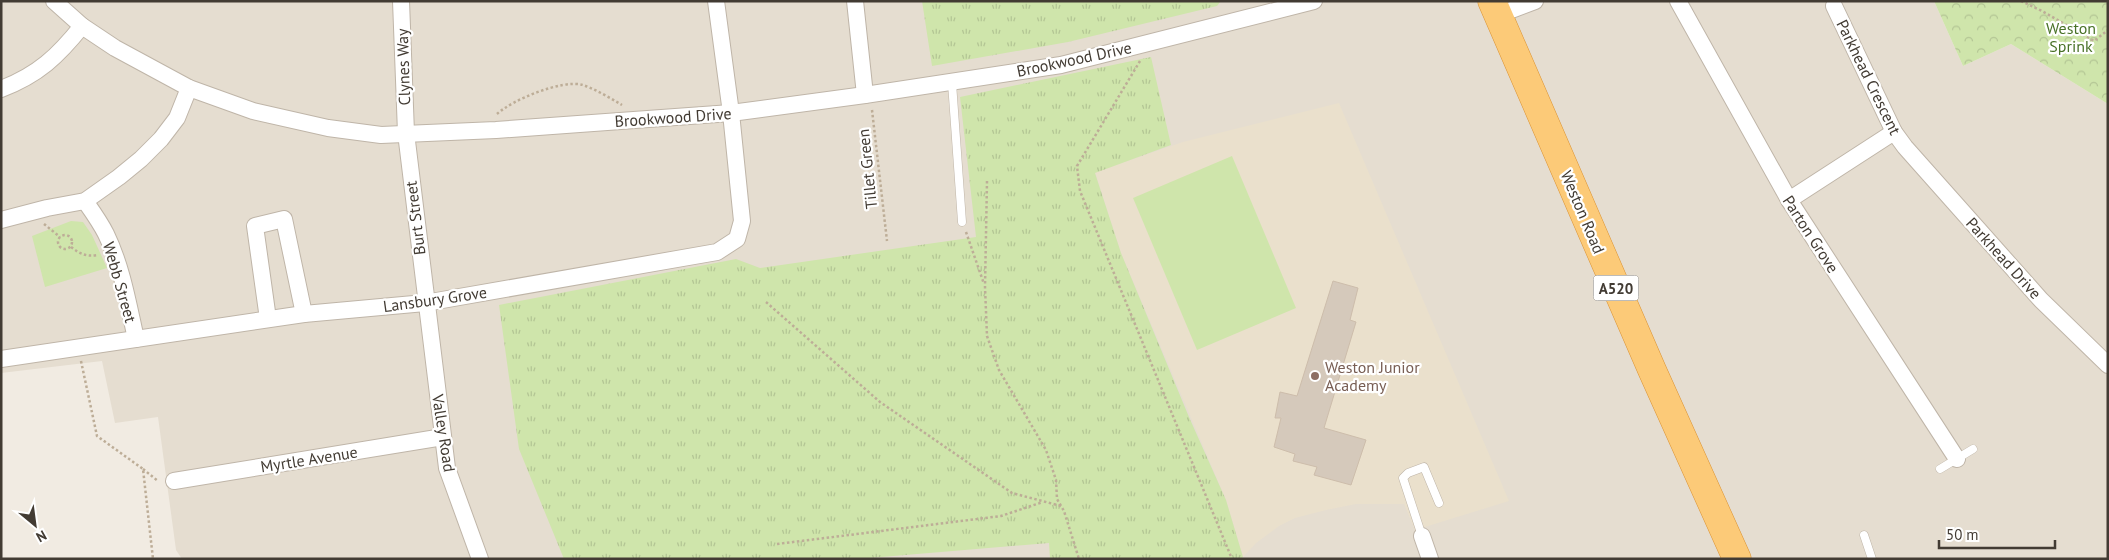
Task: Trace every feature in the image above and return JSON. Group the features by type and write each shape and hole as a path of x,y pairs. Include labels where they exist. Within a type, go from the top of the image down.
{"highway":[{"name":"Weston Road","path":"1495,8 1652,370 1737,559"}],"street":[{"name":"Brookwood Drive","path":"54,1 82,26 144,65 189,88 253,111 328,128 381,135 731,113 952,83 1061,65 1150,43 1251,9 1314,1"},
{"name":"Clynes Way","path":"401,1 406,134"},
{"name":"Lansbury Grove","path":"1,359 304,314 425,303 717,252 737,239 742,221 731,113 716,1"},
{"path":"855,1 868,95"},
{"path":"1495,8 1535,1"},
{"name":"Parton Grove","path":"1678,1 1789,200 1957,459"},
{"name":"Parkhead Crescent","path":"1834,6 1894,132 1905,147"},
{"path":"1,88 21,82 43,68 64,48 82,26"},
{"path":"1,220 47,208 85,201 141,159 161,139 177,118 189,88"},
{"path":"1789,200 1894,132"},
{"name":"Burt Street","path":"406,134 425,303"},
{"name":"Parkhead Drive","path":"1905,147 2041,300 2108,365"},
{"name":"Webb Street","path":"85,201 105,231 114,252 125,288 136,339"},
{"path":"268,319 256,226 284,219 304,314"},
{"name":"Valley Road","path":"425,303 447,468 480,559"},
{"name":"Myrtle Avenue","path":"174,481 443,438"},
{"path":"1422,536 1430,559"}],"lane":[{"path":"952,83 962,222"},
{"path":"1940,469 1972,449"},
{"path":"1422,536 1403,478 1408,473 1424,467 1439,503"},
{"path":"1864,535 1872,559"}],"path":[{"path":"2022,1 2094,41 2108,30"},
{"path":"1150,43 1077,166 1080,191 1232,559"},
{"path":"479,130 504,108 551,86 582,85 650,119"},
{"name":"Tillet Green","path":"868,95 887,241"},
{"path":"987,181 985,287 987,336 999,370 1046,450 1056,480 1057,499 1080,559"},
{"path":"962,222 985,287"},
{"path":"63,235 70,237 72,240 71,247 67,250 62,249 58,241 60,237 63,235"},
{"path":"71,247 81,254 91,256 114,252"},
{"path":"766,302 880,402 1012,493 1061,506"},
{"path":"78,348 97,436 143,469 153,559"},
{"path":"777,544 1001,516 1044,501"}],"shaded area":[{"path":"1,1 1934,1 1963,66 2011,44 2108,104 2108,559 182,559 176,550 158,417 115,423 102,361 1,373"},
{"name":"Weston Junior Academy","path":"1339,103 1509,501 1415,530 1404,504 1356,504 1326,510 1295,518 1279,526 1256,543 1243,557 1226,500 1121,253 1095,172 1183,142"}],"green space":[{"path":"922,1 1221,1 1217,6 1068,42 932,66"},
{"name":"Weston Sprink","path":"1934,1 2108,1 2108,104 2011,44 1963,66"},
{"path":"1151,57 1171,145 1095,173 1121,253 1189,417 1226,500 1243,557 1241,559 1050,559 1049,543 858,559 564,559 519,449 499,305 736,259 760,268 976,237 960,97"},
{"path":"1232,156 1296,308 1197,350 1133,198"},
{"path":"71,221 83,222 92,235 107,268 45,287 32,236"}],"building":[{"path":"1333,281 1358,288 1350,320 1356,322 1324,428 1366,440 1351,485 1314,475 1317,467 1293,461 1295,454 1274,447 1281,418 1275,418 1280,392 1297,396"}],"place":[{"name":"Weston Junior Academy","path":"1315,376"}]}
